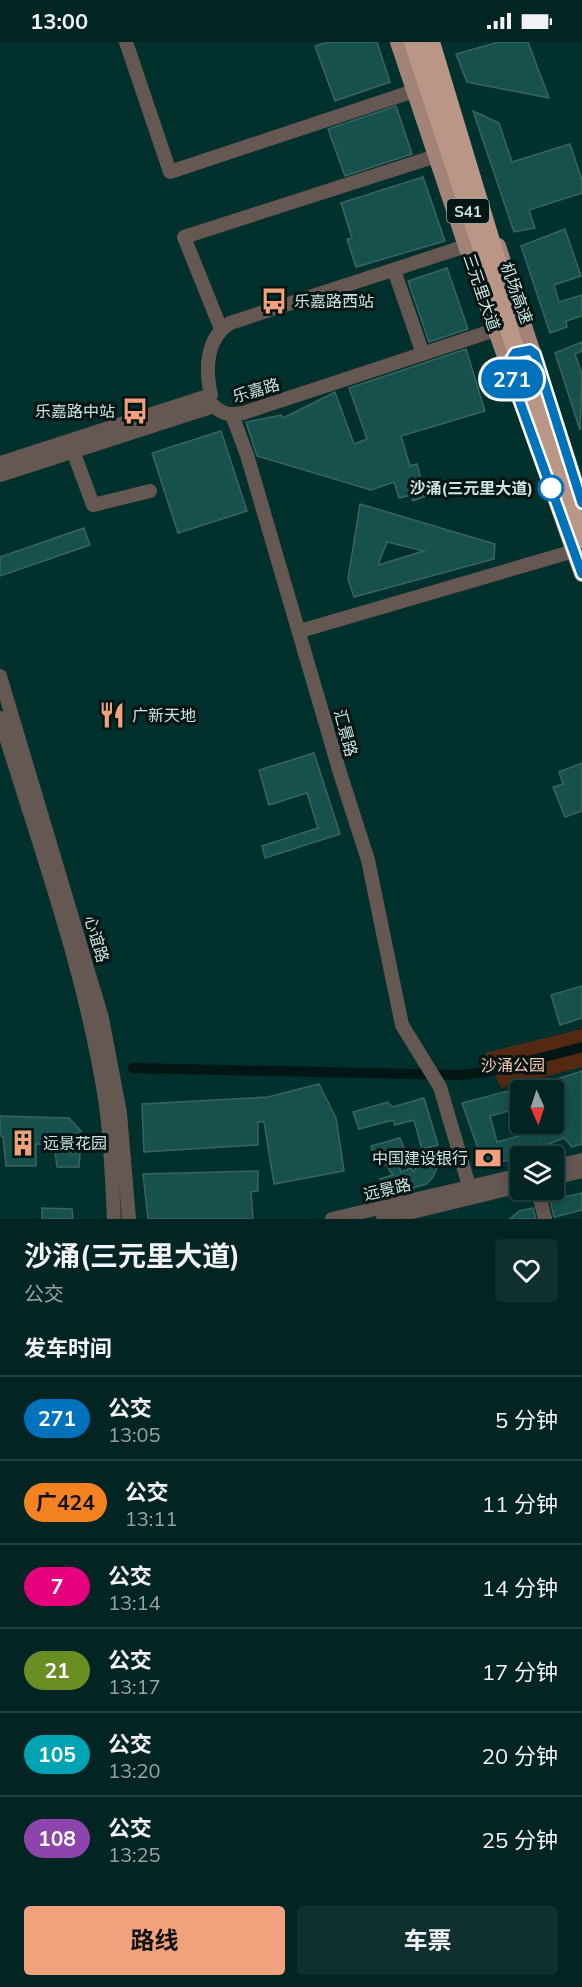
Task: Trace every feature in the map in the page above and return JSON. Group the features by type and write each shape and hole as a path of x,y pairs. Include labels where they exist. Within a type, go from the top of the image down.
{"highway":[{"path":"431,42 495,251 521,361"},
{"name":"机场高速","path":"416,46 521,361 578,545"}],"main road":[{"name":"三元里大道","path":"398,42 495,330 521,361 582,503"},
{"name":"三元里大道","path":"416,46 524,320 521,361"},
{"path":"578,545 582,574"}],"street":[{"path":"126,42 171,172 414,91"},
{"path":"436,156 184,237 221,329 241,319 466,246"},
{"path":"394,270 423,354"},
{"name":"乐嘉路","path":"221,329 209,357 207,369 213,400 220,412 232,415 524,320"},
{"name":"乐嘉路","path":"0,475 213,400"},
{"name":"乐嘉路","path":"0,463 213,400"},
{"name":"汇景路","path":"232,415 247,455 340,773 368,860 402,1025 440,1087 469,1186"},
{"path":"73,451 93,505 150,491"},
{"path":"300,631 578,545"},
{"name":"心谊路","path":"0,676 102,1018 120,1113 129,1218"},
{"name":"心谊路","path":"0,718 66,935 94,1040 109,1128 114,1219"},
{"path":"564,1164 582,1160"},
{"path":"564,1176 582,1171"},
{"name":"远景路","path":"332,1219 510,1177"},
{"name":"远景路","path":"383,1219 404,1217 510,1189"},
{"path":"540,1200 545,1219"}],"green space":[{"name":"沙涌公园","path":"582,1029 582,1067 532,1080 510,1080 510,1086 501,1088 485,1053"}],"building":[{"path":"328,42 377,42 390,82 335,101 315,46"},
{"path":"499,42 528,42 549,98 467,82 456,54"},
{"path":"396,106 412,154 345,176 328,129"},
{"path":"473,111 499,123 512,162 570,144 582,180 582,193 529,210 535,228 514,232"},
{"path":"423,177 445,241 356,267 347,239 352,238 341,203"},
{"path":"565,229 581,276 554,285 559,302 582,295 582,316 566,321 567,327 550,333 521,246"},
{"path":"447,268 468,329 429,342 408,281"},
{"path":"582,342 582,351 575,354 582,374 580,430 555,353"},
{"path":"466,349 485,411 401,436 410,466 417,464 426,496 413,501 411,495 399,498 394,482 371,490 257,456 246,422 281,415 283,418 335,392 354,444 367,439 349,388"},
{"path":"221,431 247,511 178,533 152,453"},
{"path":"360,504 495,544 494,559 354,597 348,579","holes":["387,542 424,551 378,565"]},
{"path":"84,528 90,545 0,576 0,557"},
{"path":"314,753 340,834 265,858 262,846 318,828 307,793 269,805 259,770"},
{"path":"582,763 582,811 565,817 553,787 563,784 559,772"},
{"path":"582,986 582,1018 560,1025 551,995"},
{"path":"582,1071 582,1144 572,1147 564,1138 544,1146 510,1146 510,1160 497,1163 487,1162 481,1157 462,1103 510,1091 510,1111 490,1116 497,1142 526,1134 538,1134 539,1136 564,1134 564,1080 557,1079"},
{"path":"319,1084 336,1118 344,1171 274,1184 264,1122 258,1122 258,1145 144,1152 142,1104 268,1097"},
{"path":"424,1098 438,1145 422,1149 414,1120 395,1125 393,1120 359,1129 353,1112 388,1102 392,1107"},
{"name":"远景花园","path":"0,1116 69,1118 81,1131 73,1140 81,1141 79,1167 57,1167 54,1144 36,1144 36,1166 6,1166 3,1136 0,1136"},
{"path":"400,1138 406,1154 397,1157 401,1172 411,1168 413,1172 418,1166 441,1158 433,1177 426,1184 383,1197 380,1179 393,1175 383,1161 375,1163 371,1146"},
{"path":"258,1171 258,1191 251,1192 253,1219 148,1219 143,1174"},
{"path":"582,1193 582,1210 554,1217 550,1200 564,1200 564,1197"},
{"path":"42,1208 72,1209 73,1219 42,1219"},
{"path":"533,1208 536,1219 510,1219 519,1211"}],"waterway":[{"path":"133,1068 460,1075 487,1072 582,1047"}],"bus line":[{"name":"271","path":"582,503 535,354 530,350 515,353 508,360 507,366 582,574"}],"place":[{"name":"乐嘉路西站","path":"274,301"},
{"name":"乐嘉路中站","path":"135,411"},
{"name":"沙涌(三元里大道)","path":"551,488"},
{"name":"广新天地","path":"112,715"},
{"name":"远景花园","path":"23,1143"},
{"name":"中国建设银行","path":"488,1158"}]}
